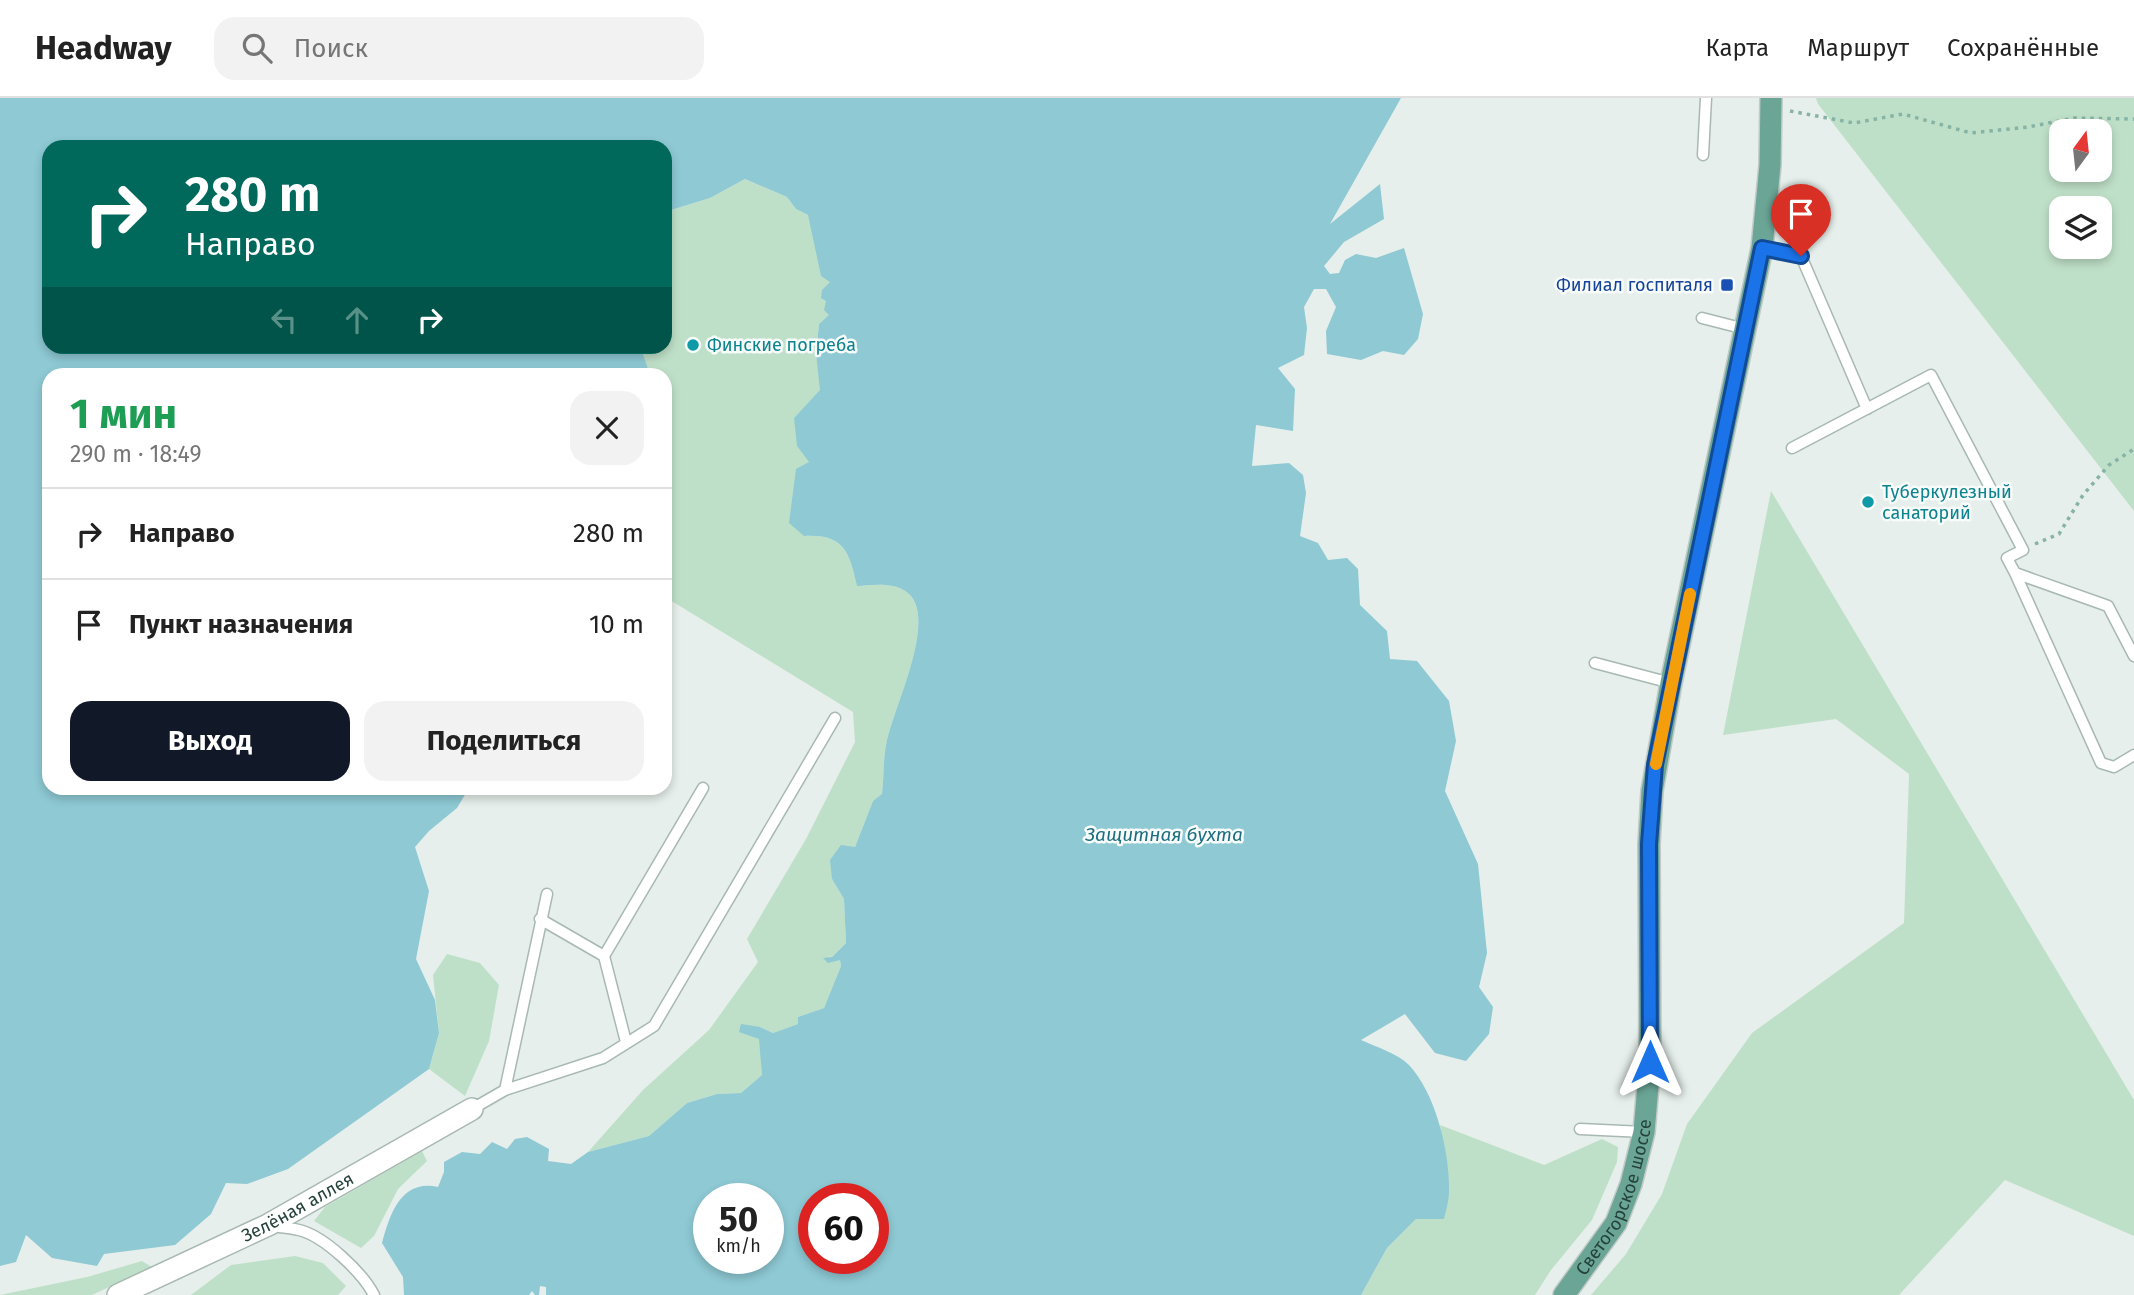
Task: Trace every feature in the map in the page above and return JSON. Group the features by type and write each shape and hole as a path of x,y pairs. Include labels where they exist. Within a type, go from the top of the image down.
{"main road":[{"name":"Светогорское шоссе","path":"1564,1295 1616,1223 1631,1185 1644,1132 1650,1062 1649,844 1652,791 1671,683 1762,248 1769,178 1771,102"}],"street":[{"name":"Зелёная аллея","path":"118,1295 268,1226 472,1109"}],"lane":[{"path":"1703,155 1706,98"},
{"path":"1762,248 1801,256 1867,409"},
{"path":"1702,318 1745,329"},
{"path":"1792,448 1931,375 2023,550 2007,558 2101,763 2114,767 2134,755"},
{"path":"2015,573 2108,606 2134,656"},
{"path":"1595,663 1671,683"},
{"path":"472,1109 506,1090 603,1058 653,1026 835,718"},
{"path":"626,1042 604,956 703,788"},
{"path":"506,1090 547,894"},
{"path":"540,919 604,956"},
{"path":"1580,1129 1644,1132"},
{"path":"268,1226 301,1230 328,1247 353,1265 374,1295"}],"path":[{"path":"1771,102 1854,123 1903,114 1971,133 2028,127 2074,118 2134,119"},
{"path":"2023,550 2059,534 2083,495 2109,465 2134,449"}],"green space":[{"path":"1816,98 2134,98 2134,511 1818,104"},
{"path":"745,179 787,197 796,209 808,215 831,282 826,300 830,315 819,324 816,354 821,390 794,418 809,462 804,536 828,538 842,547 851,563 857,586 891,585 909,594 917,607 916,646 886,745 882,795 873,801 855,847 832,879 844,899 846,943 832,957 827,956 840,960 841,966 824,1008 798,1017 798,1024 773,1033 760,1027 762,1075 741,1093 717,1094 687,1103 649,1136 588,1152 643,1090 709,1030 758,962 747,939 806,839 855,742 853,712 672,601 672,368 648,368 643,354 672,354 672,210 710,198"},
{"path":"1771,491 2134,1100 2134,1236 2005,1180 1899,1295 1591,1295 1626,1254 1662,1194 1687,1124 1752,1033 1904,923 1909,774 1836,719 1723,735"},
{"path":"447,954 480,963 499,985 489,1041 465,1096 429,1069 439,1033 433,975"},
{"path":"1440,1125 1544,1165 1602,1139 1618,1147 1617,1162 1592,1220 1551,1270 1535,1295 1361,1295 1387,1248 1416,1219 1444,1218 1446,1165"},
{"path":"422,1151 427,1161 398,1189 374,1236 361,1248 314,1221 325,1207"},
{"path":"295,1256 323,1263 346,1286 338,1295 191,1295 231,1265"},
{"path":"142,1261 152,1267 92,1295 0,1295 87,1277"}],"water":[{"name":"Защитная бухта","path":"0,98 1401,98 1330,224 1380,184 1384,219 1344,242 1324,266 1330,274 1339,273 1345,260 1356,254 1376,258 1404,248 1423,314 1418,339 1404,355 1383,351 1361,360 1327,354 1326,331 1336,307 1326,289 1314,289 1304,307 1307,328 1304,355 1278,368 1295,389 1293,431 1256,425 1252,466 1289,463 1303,475 1306,493 1300,536 1318,543 1328,560 1347,558 1358,569 1360,605 1387,631 1390,659 1417,661 1449,701 1456,741 1445,791 1478,864 1487,953 1479,987 1493,1007 1489,1034 1466,1061 1435,1053 1405,1014 1361,1040 1399,1057 1419,1077 1440,1125 1447,1160 1449,1192 1444,1219 1416,1219 1387,1248 1361,1295 546,1295 546,1287 540,1286 539,1295 532,1291 529,1295 404,1295 403,1277 382,1243 385,1232 393,1210 406,1194 415,1188 438,1187 444,1172 444,1162 462,1152 480,1154 492,1142 507,1149 515,1139 527,1137 549,1149 548,1161 571,1164 588,1152 649,1136 687,1103 717,1094 741,1093 762,1075 759,1039 739,1032 741,1024 760,1027 773,1033 798,1024 798,1017 824,1008 841,966 840,960 828,963 823,958 832,957 846,943 844,899 832,879 830,860 841,845 855,847 873,801 882,794 886,745 916,645 917,607 909,594 897,587 857,586 851,563 842,547 828,538 804,536 789,523 796,469 809,462 797,446 794,418 820,390 816,354 819,324 829,315 824,310 826,301 821,298 822,290 830,282 821,276 808,215 796,209 787,197 745,179 710,198 672,210 672,140 42,140 42,354 643,354 648,368 42,368 42,795 465,795 457,808 429,831 415,847 429,891 416,959 435,1000 439,1033 429,1069 288,1169 247,1184 226,1183 211,1214 175,1245 104,1254 97,1266 52,1258 26,1235 16,1262 0,1266"}],"slow traffic":[{"path":"1656,764 1690,594"}],"place":[{"name":"Филиал госпиталя","path":"1727,285"},
{"name":"Финские погреба","path":"693,345"},
{"name":"Туберкулезный санаторий","path":"1868,502"}],"route":[{"path":"1650,1062 1649,844 1655,765 1762,248 1801,256"}]}
